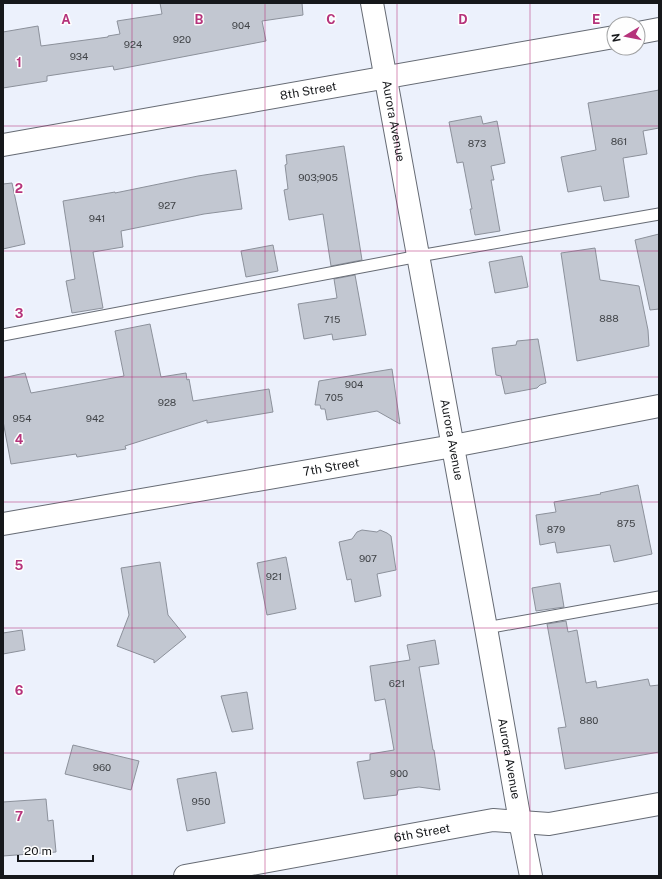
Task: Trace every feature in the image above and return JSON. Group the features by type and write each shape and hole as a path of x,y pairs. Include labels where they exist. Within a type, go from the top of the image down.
{"street":[{"name":"Aurora Avenue","path":"372,3 531,876"},
{"path":"646,31 659,29"},
{"name":"8th Street","path":"3,145 385,76 606,38"},
{"name":"7th Street","path":"3,524 453,446 659,406"},
{"name":"6th Street","path":"185,876 493,820 549,824 659,804"}],"lane":[{"path":"3,335 419,256 659,214"},
{"path":"486,628 659,597"}],"building":[{"path":"160,3 302,3 303,15 262,21 266,41 114,70 113,66 47,76 47,81 3,88 3,32 38,26 41,46 108,37 120,34 117,21 162,14"},
{"path":"659,90 659,128 643,131 647,154 623,158 629,197 604,201 601,186 568,192 561,157 596,150 588,103"},
{"path":"481,116 483,124 497,121 505,163 491,166 494,180 491,180 500,231 475,235 470,209 472,209 463,162 457,163 449,122"},
{"path":"344,146 362,260 331,266 323,214 289,220 284,190 288,189 285,165 287,164 286,155"},
{"path":"236,170 242,209 204,214 121,231 123,247 93,252 103,308 72,313 66,281 75,279 63,201 115,193 198,176"},
{"path":"12,183 25,244 3,249 3,184"},
{"path":"659,234 659,309 650,310 635,240"},
{"path":"273,245 278,271 246,277 241,251"},
{"path":"595,248 600,280 639,286 648,330 649,346 577,361 561,253"},
{"path":"522,256 528,287 495,293 489,262"},
{"path":"355,275 366,335 333,340 332,334 304,339 298,304 337,298 334,279"},
{"path":"150,324 161,377 186,373 187,380 189,379 193,401 269,389 273,412 207,423 207,420 125,446 126,449 77,457 76,454 11,464 3,421 3,378 25,373 31,393 124,376 115,331"},
{"path":"538,339 546,383 537,388 505,394 501,376 496,375 492,348 516,345 517,341"},
{"path":"392,369 400,424 377,411 327,420 325,409 321,409 320,405 315,405 319,381"},
{"path":"638,485 652,554 614,562 610,545 557,553 555,542 540,545 536,515 556,512 554,502 601,494 600,493"},
{"path":"362,530 377,532 380,530 391,536 396,570 377,574 381,596 355,602 351,579 347,580 339,542 352,539 357,532"},
{"path":"286,557 296,609 267,615 257,563"},
{"path":"160,562 168,615 186,637 154,663 154,660 117,646 129,615 121,568"},
{"path":"560,583 564,607 536,611 532,588"},
{"path":"566,621 568,632 577,630 586,683 596,681 597,688 648,679 650,686 659,685 659,752 565,769 558,728 566,727 547,624"},
{"path":"22,630 25,650 3,654 3,633"},
{"path":"435,640 439,664 419,667 440,790 419,787 398,790 397,795 364,799 357,762 370,760 370,754 394,750 385,699 375,701 370,666 410,660 407,645"},
{"path":"247,692 253,729 232,732 221,696"},
{"path":"73,745 139,761 131,790 65,774"},
{"path":"216,772 225,823 187,831 177,779"},
{"path":"46,799 48,821 53,820 56,852 3,856 3,802"}]}
